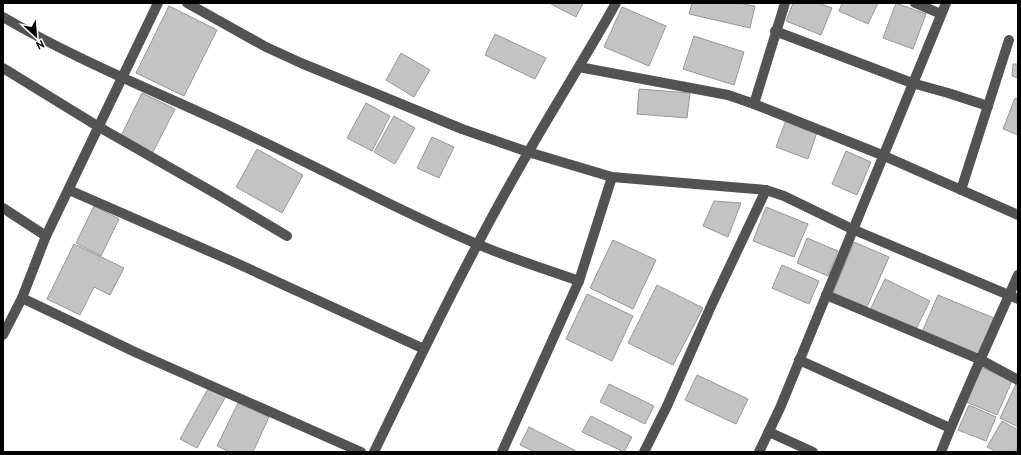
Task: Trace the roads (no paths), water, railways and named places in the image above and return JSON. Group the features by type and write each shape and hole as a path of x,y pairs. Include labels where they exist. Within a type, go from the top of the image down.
{"street":[{"path":"3,335 7,318 22,298 46,236 100,127 158,3"},
{"path":"187,3 266,47 301,63 462,129 528,152 612,177 766,190 784,196 852,229 1014,297"},
{"path":"374,452 478,244 528,152 616,3"},
{"path":"754,104 785,3"},
{"path":"915,3 941,14"},
{"path":"759,452 799,360 882,155 946,3"},
{"path":"3,17 122,78 253,137 372,196 478,244 579,281"},
{"path":"775,32 912,83 988,106"},
{"path":"961,190 1009,40"},
{"path":"579,67 728,95 882,155 1018,215"},
{"path":"3,68 100,127 287,236"},
{"path":"502,452 579,281 612,177"},
{"path":"69,190 227,259 424,350"},
{"path":"644,452 667,406 712,304 766,190"},
{"path":"3,208 46,236"},
{"path":"941,452 960,402 1014,297 1018,275"},
{"path":"826,295 981,360 1018,380"},
{"path":"22,298 137,353 361,452"},
{"path":"799,360 950,428"},
{"path":"769,432 813,452"}]}
